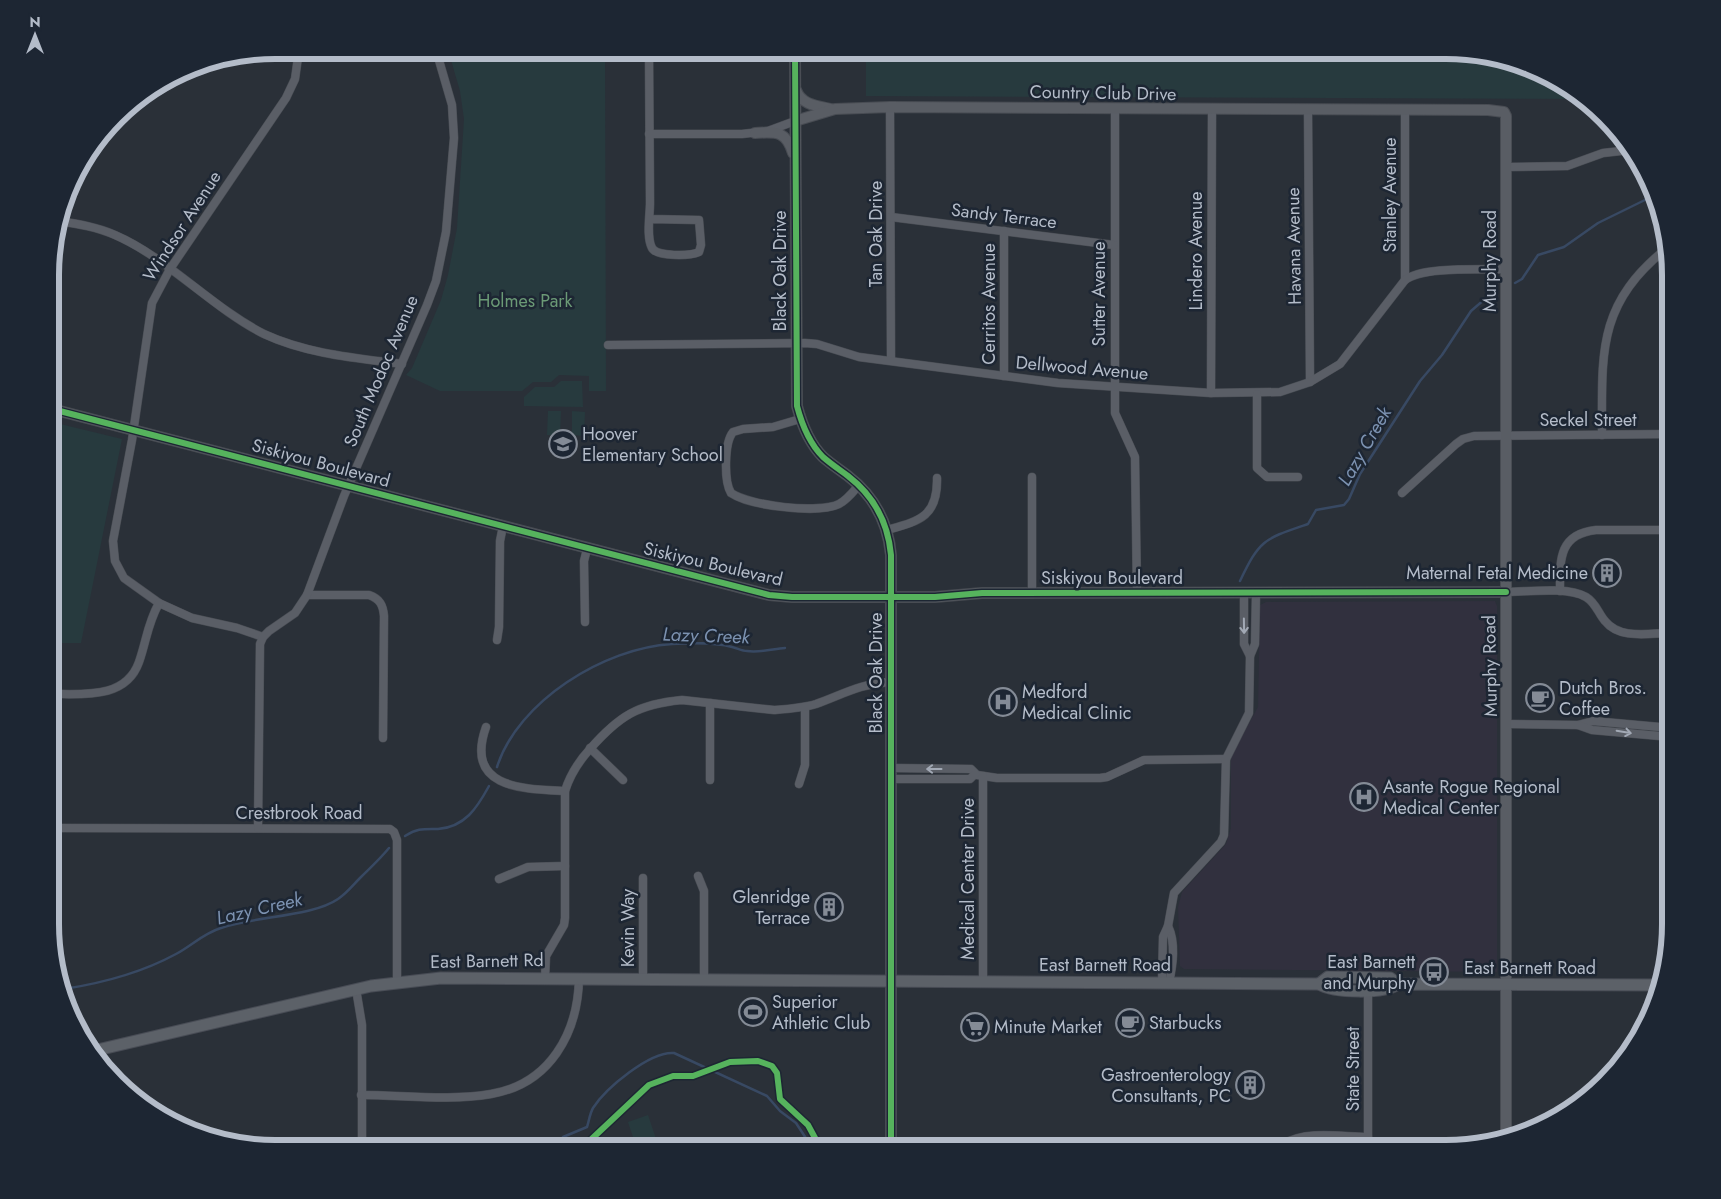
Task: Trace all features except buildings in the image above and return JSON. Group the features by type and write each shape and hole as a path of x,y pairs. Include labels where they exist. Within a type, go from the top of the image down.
{"main road":[{"name":"East Barnett Road","path":"1319,984 1328,977 1337,977 1390,978 1398,984 1653,985"},
{"name":"East Barnett Rd","path":"99,1050 356,989 397,982 450,978 890,981"},
{"name":"East Barnett Road","path":"890,981 1319,984 1328,989 1368,990 1390,990 1398,984"}],"street":[{"name":"Windsor Avenue","path":"263,637 242,629 192,618 159,603 124,578 113,552 113,541 133,430 152,303 170,269 286,98 296,79 298,59"},
{"name":"South Modoc Avenue","path":"263,637 295,613 307,595 348,486 436,281 446,232 454,119 448,88 439,59"},
{"path":"649,59 650,242 657,253 692,254 699,252 701,245 699,220 692,218 650,219"},
{"name":"Black Oak Drive","path":"795,59 795,390 800,419 810,439 820,453 859,485 878,509 887,530 891,555 890,981 892,1140"},
{"path":"795,88 798,96 806,102 835,109"},
{"name":"Country Club Drive","path":"649,134 755,133 835,109 890,107 1504,112 1506,116 1506,167"},
{"name":"Tan Oak Drive","path":"890,107 891,360"},
{"name":"Sutter Avenue","path":"1115,110 1114,388 1116,421 1135,457 1137,593"},
{"name":"Lindero Avenue","path":"1211,393 1212,110"},
{"name":"Havana Avenue","path":"1308,110 1310,382"},
{"name":"Stanley Avenue","path":"1405,110 1405,280"},
{"path":"755,133 782,135 790,143 795,159"},
{"path":"1506,167 1567,166 1610,151 1623,150"},
{"name":"Murphy Road","path":"1506,167 1506,1132"},
{"name":"Sandy Terrace","path":"891,217 1114,245"},
{"path":"65,223 93,228 116,235 170,269 234,316 267,335 306,349 402,364"},
{"name":"Cerritos Avenue","path":"1004,231 1004,376"},
{"path":"1602,434 1603,349 1611,319 1626,287 1636,275 1661,253"},
{"path":"1405,280 1418,273 1426,272 1506,269"},
{"name":"Dellwood Avenue","path":"608,345 817,344 859,357 1004,376 1114,388 1256,394 1286,391 1310,382 1340,364 1405,280"},
{"path":"1256,394 1257,468 1267,477 1298,478"},
{"name":"Siskiyou Boulevard","path":"59,411 769,595 891,597 1032,593 1256,594 1560,591 1586,597 1592,602 1605,622 1618,631 1626,633 1662,633"},
{"path":"800,419 773,428 743,429 733,432 727,444 727,484 732,493 762,503 821,508 838,504 859,485"},
{"name":"Seckel Street","path":"1402,493 1463,439 1474,436 1662,434"},
{"path":"1032,477 1032,593"},
{"path":"887,530 914,522 930,510 937,490 937,478"},
{"path":"497,640 500,626 500,542 503,526"},
{"path":"1560,591 1562,552 1576,536 1584,531 1662,530"},
{"path":"585,622 584,561 587,549"},
{"path":"1244,594 1244,644 1250,656"},
{"path":"1166,982 1163,937 1168,926 1174,893 1215,850 1224,835 1226,759 1248,719 1250,656 1255,644 1256,594"},
{"path":"307,595 369,595 382,604 384,616 384,738"},
{"path":"59,694 101,693 125,684 139,662 148,625 159,603"},
{"path":"258,828 258,660 263,637"},
{"path":"545,978 546,956 564,925 565,918 565,792 573,772 590,748 614,722 638,709 659,703 682,700 774,710 805,707 859,686 890,682"},
{"path":"710,703 710,780"},
{"path":"799,784 805,765 805,707"},
{"path":"1507,724 1578,725 1593,721 1662,727"},
{"path":"1578,725 1592,730 1662,736"},
{"path":"486,727 482,739 483,756 490,773 497,780 524,789 565,792"},
{"path":"590,748 623,780"},
{"name":"Medical Center Drive","path":"891,774 971,769 979,775 1100,778 1107,777 1144,760 1226,759"},
{"name":"Medical Center Drive","path":"979,775 983,981"},
{"name":"Crestbrook Road","path":"59,828 384,828 394,832 397,845 397,982"},
{"path":"499,879 528,867 565,866"},
{"path":"698,876 704,891 704,980"},
{"name":"Kevin Way","path":"643,878 643,978"},
{"path":"362,1095 475,1096 504,1090 524,1082 554,1057 569,1034 578,1001 579,978"},
{"path":"356,989 362,1025 362,1140"},
{"name":"State Street","path":"1368,990 1368,1137"},
{"path":"1290,1140 1305,1137 1368,1137"}],"shaded area":[{"name":"Asante Rogue Regional Medical Center","path":"1495,601 1497,606 1497,972 1184,969 1180,966 1178,907 1182,892 1226,844 1231,828 1231,756 1258,707 1260,605 1266,602"}],"green space":[{"name":"Holmes Park","path":"451,59 605,59 606,391 589,391 589,376 559,375 551,382 533,382 522,391 440,391 406,375 412,368 441,300 457,228 464,119 460,91"},
{"path":"866,59 1460,59 1488,63 1515,70 1542,81 1572,99 866,96"},
{"path":"561,381 582,381 583,407 524,406 524,397 535,387 554,387"},
{"path":"548,411 561,411 560,435 547,435"},
{"path":"572,411 585,412 584,436 572,435"},
{"path":"59,424 122,439 81,643 59,643"},
{"path":"648,1115 656,1140 634,1140 628,1122"}],"waterway":[{"name":"Lazy Creek","path":"1515,283 1522,279 1538,255 1564,247 1598,223 1648,198"},
{"name":"Lazy Creek","path":"1240,581 1253,556 1265,542 1282,533 1308,524 1316,510 1344,505 1349,499 1360,474 1420,381 1442,355 1471,311 1493,292"},
{"name":"Lazy Creek","path":"497,767 508,743 524,720 544,700 567,682 592,667 646,648 672,644 718,644 743,651 785,648"},
{"name":"Lazy Creek","path":"405,836 421,830 456,825 475,809 489,786"},
{"name":"Lazy Creek","path":"69,988 93,984 149,967 176,954 203,936 221,928 298,913 327,905 344,894 389,848"},
{"path":"560,1140 587,1127 592,1110 599,1100 629,1072 653,1058 674,1053 767,1096 780,1111 796,1123 807,1140"}],"cycle path":[{"path":"795,59 797,406 801,420 818,452 857,484 872,501 887,532 891,555 891,1140"},
{"path":"59,411 769,595 792,597 935,597 982,593 1506,592"},
{"path":"591,1140 649,1085 673,1076 693,1076 730,1062 758,1061 772,1066 777,1073 780,1099 808,1125 816,1140"}],"place":[{"name":"Hoover Elementary School","path":"563,444"},
{"name":"Maternal Fetal Medicine","path":"1607,573"},
{"name":"Dutch Bros. Coffee","path":"1540,698"},
{"name":"Medford Medical Clinic","path":"1003,702"},
{"name":"Asante Rogue Regional Medical Center","path":"1364,797"},
{"name":"Glenridge Terrace","path":"829,907"},
{"name":"East Barnett and Murphy","path":"1434,972"},
{"name":"Superior Athletic Club","path":"753,1012"},
{"name":"Starbucks","path":"1130,1023"},
{"name":"Minute Market","path":"975,1027"},
{"name":"Gastroenterology Consultants, PC","path":"1250,1085"}]}
